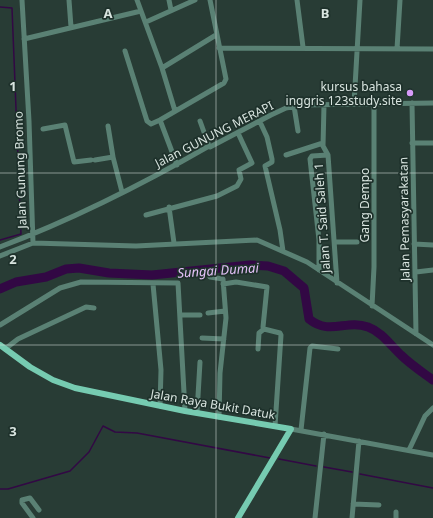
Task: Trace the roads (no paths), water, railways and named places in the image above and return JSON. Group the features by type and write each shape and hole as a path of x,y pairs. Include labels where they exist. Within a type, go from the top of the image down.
{"main road":[{"name":"Jalan Raya Bukit Datuk","path":"2,347 30,367 62,383 160,406 218,417 291,428"},
{"path":"238,518 291,428"}],"street":[{"name":"Jalan Gunung Bromo","path":"22,0 32,193 33,244"},
{"path":"69,0 71,27"},
{"path":"137,0 162,68 175,111"},
{"path":"169,0 171,10"},
{"path":"146,22 194,0"},
{"path":"126,51 147,121 152,124 225,82 210,0"},
{"path":"297,0 303,47"},
{"path":"354,104 360,0"},
{"path":"397,49 400,0"},
{"path":"24,39 141,11"},
{"path":"162,68 216,35"},
{"path":"219,48 303,47 433,49"},
{"name":"Jalan Pemasyarakatan","path":"412,103 416,334"},
{"name":"Jalan GUNUNG MERAPI","path":"0,247 39,232 177,165 209,146 210,147 294,106 433,103"},
{"name":"Gang Dempo","path":"372,306 374,267 374,104"},
{"name":"Jalan T. Said Saleh 1","path":"324,105 323,142 328,155 337,283"},
{"path":"294,106 298,131"},
{"path":"160,120 177,165"},
{"path":"200,121 209,146"},
{"path":"260,122 267,137 272,159 272,162 265,166 283,250"},
{"path":"43,129 66,125 74,162 113,157"},
{"path":"108,126 113,157 122,192"},
{"path":"146,215 169,207 217,196 237,186 241,180 239,170 252,163 238,133"},
{"path":"286,155 323,142"},
{"path":"412,143 433,143"},
{"path":"319,270 319,240 310,159 312,156 328,155"},
{"path":"169,207 174,243"},
{"path":"33,244 39,232"},
{"path":"0,256 33,244 131,246 256,240 283,250 319,270 433,345"},
{"path":"335,242 357,242"},
{"path":"414,244 433,245"},
{"path":"416,272 433,270"},
{"path":"210,277 222,279 225,311 218,417"},
{"path":"0,325 29,308 42,298 82,282 153,284 178,283 186,411"},
{"path":"223,284 236,282 267,287 263,323 264,329"},
{"path":"153,284 161,370 160,406"},
{"path":"2,347 86,308 94,308"},
{"path":"208,313 225,311"},
{"path":"180,315 200,315"},
{"path":"258,349 259,333 264,329"},
{"path":"264,329 281,335 275,426"},
{"path":"202,338 224,339"},
{"path":"300,430 306,369 310,347 338,349"},
{"path":"198,413 200,362"},
{"path":"409,450 424,416 433,408"},
{"name":"Jalan Raya Bukit Datuk","path":"291,428 433,454"},
{"path":"315,518 324,434"},
{"path":"352,518 359,441"},
{"path":"33,518 23,505 22,500 30,498 39,510"},
{"path":"353,504 379,505"},
{"path":"396,512 396,518"}],"waterway":[{"path":"0,7 12,8 21,234 0,240"},
{"name":"Sungai Dumai","path":"0,289 16,282 46,277 66,269 79,268 109,273 152,275 250,265 268,266 284,271 304,288 309,319 324,326 360,325 373,329 378,332 408,362 433,380"},
{"path":"0,489 8,489 70,471 89,452 103,426 115,432 137,433 270,458"},
{"path":"279,459 316,466"},
{"path":"324,467 352,472"},
{"path":"360,474 433,488"}],"place":[{"name":"kursus bahasa inggris 123study.site","path":"410,93"}]}
